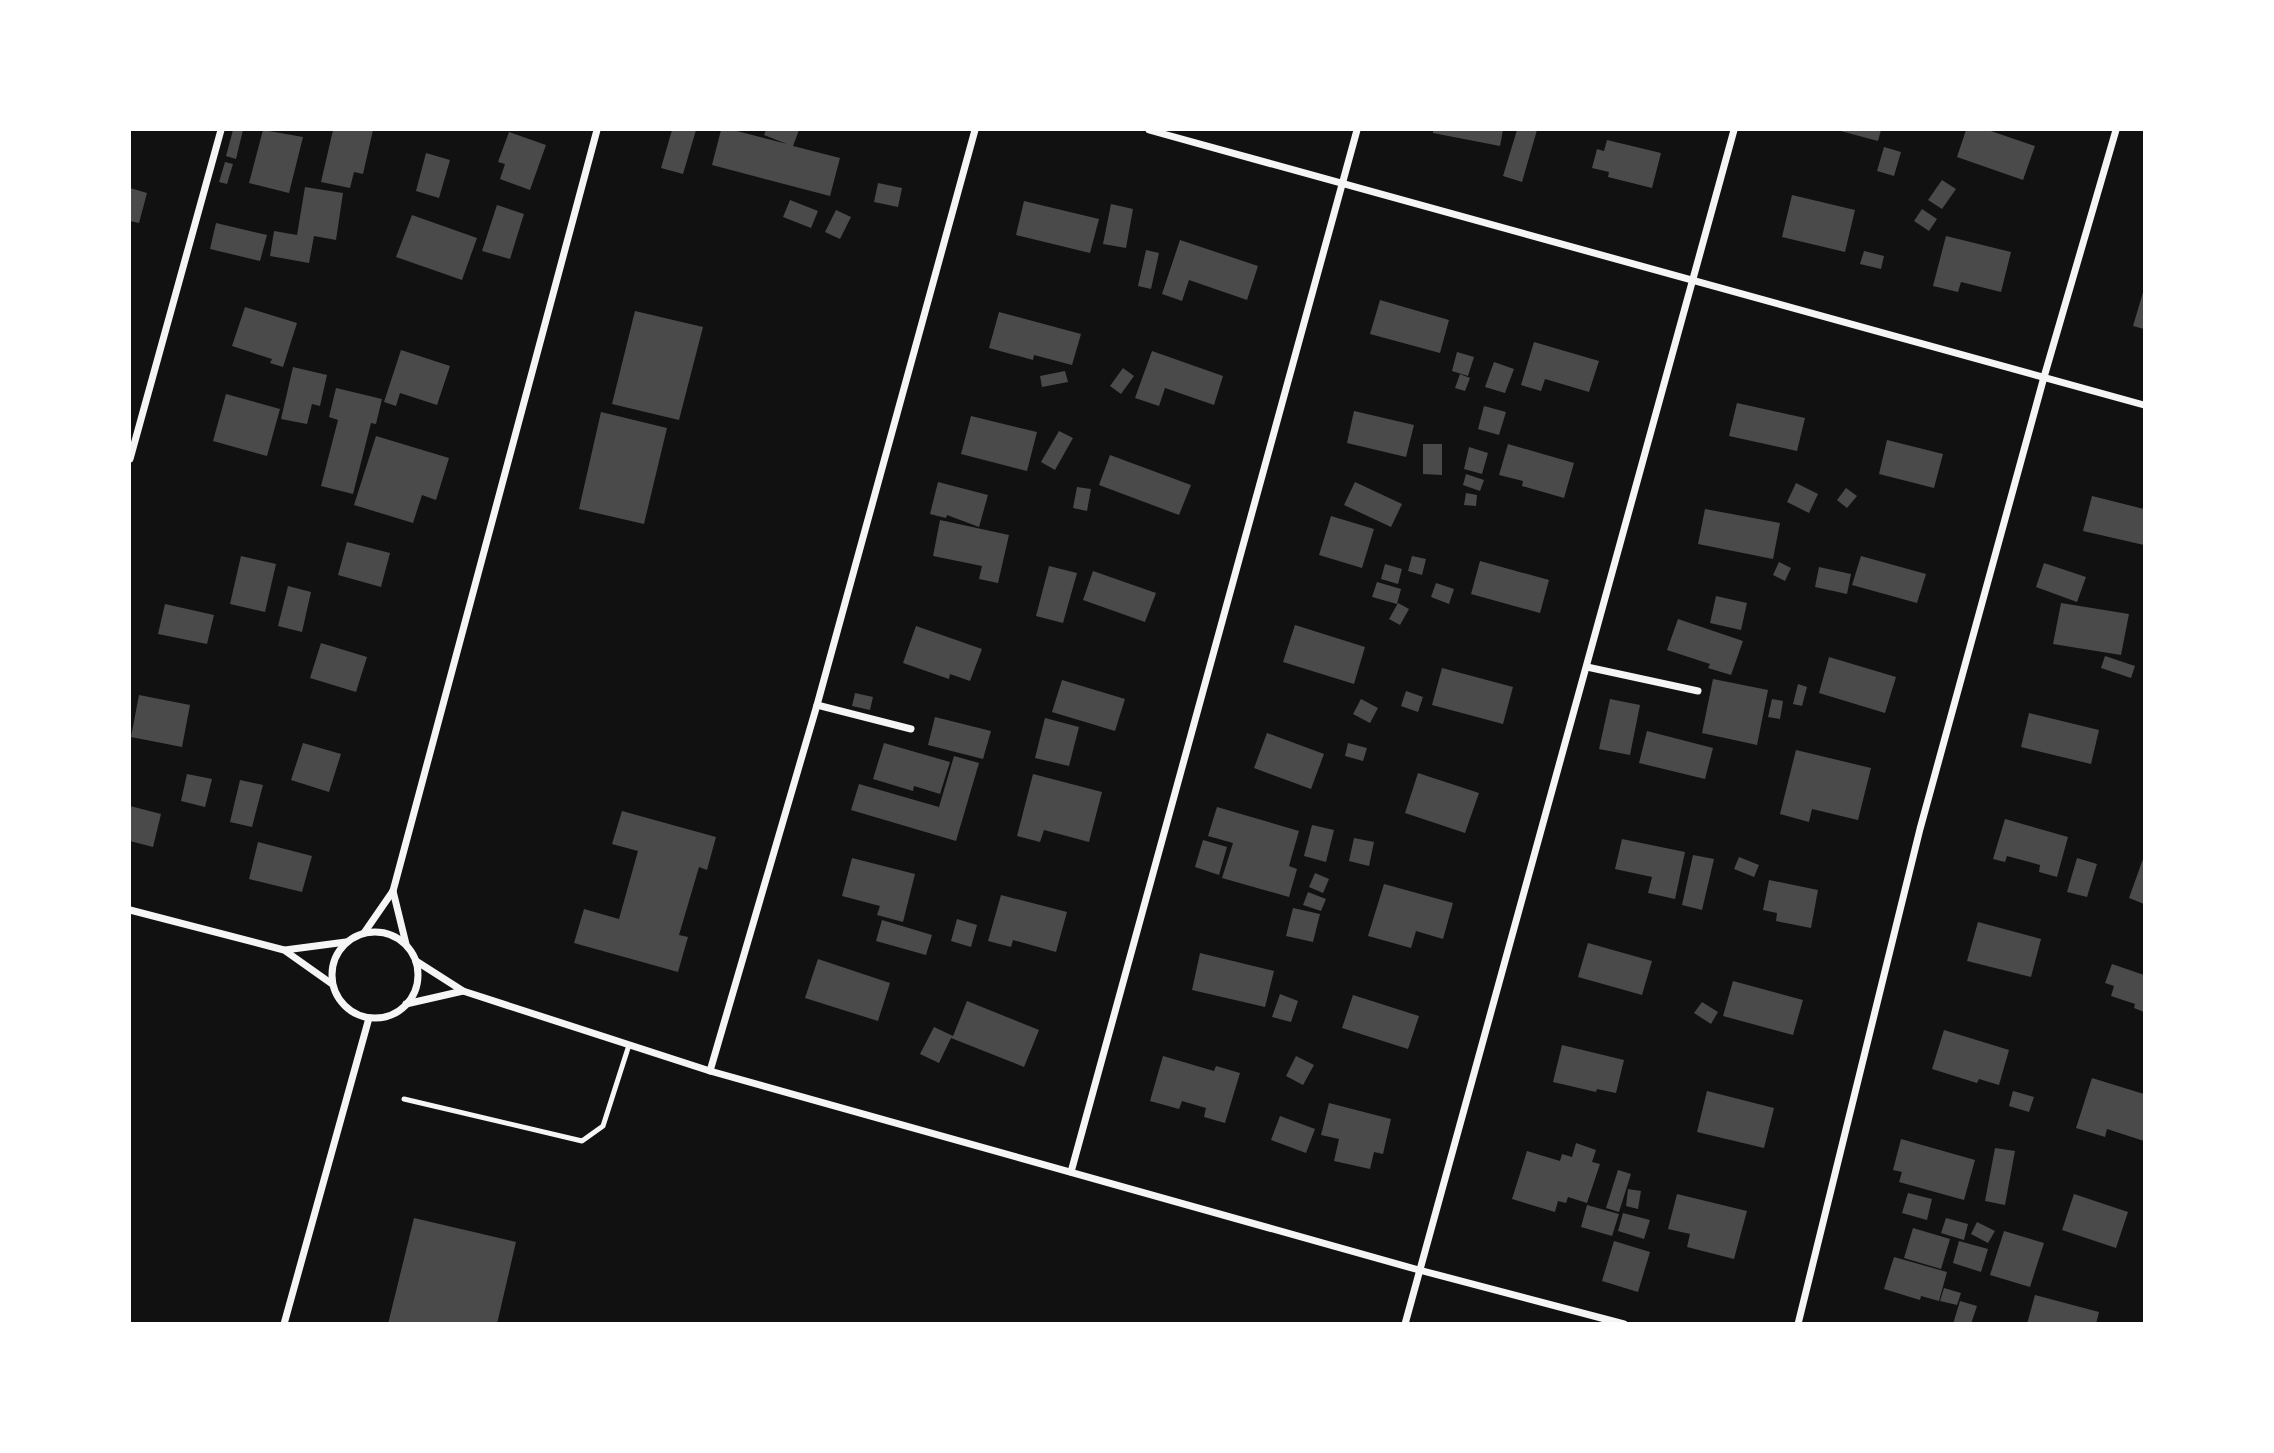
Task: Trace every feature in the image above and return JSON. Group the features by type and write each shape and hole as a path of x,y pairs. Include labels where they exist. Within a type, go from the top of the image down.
{"street":[{"path":"130,459 221,130"},
{"path":"364,933 393,891 597,130"},
{"path":"710,1071 817,705 975,130"},
{"path":"1149,130 2144,405"},
{"path":"1071,1172 1357,130"},
{"path":"1405,1324 1734,130"},
{"path":"1798,1324 1920,829 2044,377 2116,130"},
{"path":"1587,667 1698,691"},
{"path":"817,705 911,729"},
{"path":"393,891 406,945"},
{"path":"130,910 284,950 332,984 345,1007 369,1018 383,1017 406,1004 463,991"},
{"path":"284,950 346,942 364,933 379,931 394,935 406,945 416,961 463,991 710,1071 1419,1270 1624,1324"},
{"path":"332,984 336,954 346,942"},
{"path":"406,1004 417,984 416,961"},
{"path":"285,1324 369,1018"}],"lane":[{"path":"404,1099 582,1141 603,1126 629,1045"}],"building":[{"path":"233,130 243,130 236,159 226,156"},
{"path":"263,130 303,137 289,193 249,183"},
{"path":"333,130 373,130 363,174 354,172 350,188 321,182"},
{"path":"672,130 696,130 683,174 661,168"},
{"path":"721,130 733,130 787,144 764,135 766,130 799,130 793,146 840,158 830,196 712,165"},
{"path":"1433,130 1503,130 1500,146 1433,133"},
{"path":"1517,130 1537,130 1522,182 1503,176"},
{"path":"1837,130 1881,130 1878,141"},
{"path":"1966,130 1988,130 2035,146 2023,180 1957,157"},
{"path":"509,132 546,145 530,190 500,179 505,164 498,162"},
{"path":"1607,140 1661,153 1652,188 1608,177 1609,172 1592,168 1597,149 1604,151"},
{"path":"1884,147 1901,152 1894,176 1877,171"},
{"path":"426,153 450,160 439,198 416,191"},
{"path":"225,162 233,164 227,184 219,182"},
{"path":"1942,180 1956,189 1942,209 1928,200"},
{"path":"878,183 902,188 898,207 874,202"},
{"path":"305,187 343,193 336,240 314,236 309,263 270,256 274,231 297,235"},
{"path":"130,188 147,193 139,223 130,221"},
{"path":"1792,195 1855,210 1845,252 1782,237"},
{"path":"790,200 818,211 811,228 783,217"},
{"path":"1024,201 1099,219 1090,253 1016,235"},
{"path":"1111,204 1133,209 1126,248 1103,244"},
{"path":"497,205 524,214 510,259 482,251"},
{"path":"1922,209 1937,219 1929,231 1914,221"},
{"path":"836,210 851,217 840,239 825,232"},
{"path":"412,215 477,238 462,280 396,257"},
{"path":"216,223 267,235 260,261 210,249"},
{"path":"1946,236 2011,252 2001,292 1961,282 1958,292 1933,286"},
{"path":"1180,240 1258,266 1247,300 1189,280 1182,301 1162,294"},
{"path":"1146,250 1159,253 1151,289 1138,286"},
{"path":"1864,251 1884,256 1881,269 1860,264"},
{"path":"2144,289 2144,329 2133,326"},
{"path":"1380,300 1449,320 1440,353 1370,334"},
{"path":"245,307 297,323 283,367 270,363 272,359 232,346"},
{"path":"635,311 703,327 679,420 612,404"},
{"path":"999,312 1081,334 1072,365 1034,355 1033,360 989,348"},
{"path":"1534,342 1599,361 1589,392 1545,379 1541,391 1521,385"},
{"path":"401,350 450,366 437,405 400,393 396,406 384,402"},
{"path":"1152,351 1223,376 1214,405 1165,388 1159,406 1135,398"},
{"path":"1457,352 1474,357 1468,376 1452,371"},
{"path":"1494,362 1514,369 1505,393 1485,387"},
{"path":"293,367 327,375 320,406 312,404 307,424 281,419"},
{"path":"1123,368 1134,376 1121,394 1110,386"},
{"path":"1065,371 1068,382 1042,387 1040,376"},
{"path":"1460,374 1470,378 1465,391 1455,388"},
{"path":"336,388 382,399 376,424 371,423 353,494 321,486 338,420 329,417"},
{"path":"226,394 280,409 267,456 213,441"},
{"path":"1737,403 1805,418 1797,451 1729,436"},
{"path":"1484,406 1506,412 1499,435 1478,429"},
{"path":"1354,411 1414,425 1406,457 1347,443"},
{"path":"601,412 667,428 644,524 579,509"},
{"path":"971,416 1037,432 1027,471 961,454"},
{"path":"1059,431 1073,438 1055,470 1041,462"},
{"path":"376,436 449,458 436,500 422,495 413,523 354,505"},
{"path":"1887,440 1943,454 1934,488 1879,474"},
{"path":"1423,444 1442,444 1442,475 1423,474"},
{"path":"1508,444 1574,463 1564,498 1522,486 1523,481 1499,475"},
{"path":"1469,447 1488,453 1482,474 1464,469"},
{"path":"1110,455 1191,485 1179,515 1099,485"},
{"path":"1466,474 1484,480 1480,491 1463,485"},
{"path":"938,482 988,495 979,527 947,515 946,518 930,514"},
{"path":"1355,482 1402,504 1391,527 1344,505"},
{"path":"1796,483 1818,494 1809,513 1787,502"},
{"path":"1077,487 1091,489 1087,511 1073,508"},
{"path":"1846,488 1857,496 1847,508 1837,500"},
{"path":"1466,493 1477,495 1476,506 1464,505"},
{"path":"2092,496 2144,509 2144,545 2083,531"},
{"path":"1705,509 1780,523 1773,559 1698,544"},
{"path":"1331,516 1374,529 1362,568 1319,555"},
{"path":"940,520 1009,535 998,583 979,579 982,566 933,556"},
{"path":"347,542 390,553 381,587 338,575"},
{"path":"241,556 276,564 265,612 230,604"},
{"path":"1412,556 1426,559 1422,575 1408,571"},
{"path":"1861,556 1926,574 1917,603 1852,585"},
{"path":"1480,561 1549,580 1540,613 1471,594"},
{"path":"1779,562 1791,568 1785,581 1773,575"},
{"path":"2044,563 2086,577 2077,602 2036,587"},
{"path":"1385,564 1402,569 1398,584 1381,579"},
{"path":"1049,566 1077,573 1063,623 1036,616"},
{"path":"1819,567 1851,574 1847,594 1815,587"},
{"path":"1093,571 1156,593 1145,622 1083,600"},
{"path":"1377,582 1401,589 1397,604 1372,597"},
{"path":"1436,583 1454,589 1449,604 1431,597"},
{"path":"288,586 311,592 302,632 278,626"},
{"path":"1716,596 1747,603 1741,630 1710,623"},
{"path":"1398,603 1409,609 1400,625 1389,619"},
{"path":"2061,603 2129,614 2121,655 2053,644"},
{"path":"165,604 214,615 207,644 158,634"},
{"path":"1678,619 1743,641 1731,675 1708,668 1710,664 1667,650"},
{"path":"1295,625 1365,647 1354,684 1283,662"},
{"path":"916,626 982,649 970,681 950,674 949,679 903,663"},
{"path":"321,643 367,657 356,692 310,678"},
{"path":"2105,656 2135,666 2131,678 2101,668"},
{"path":"1829,657 1896,677 1885,713 1819,693"},
{"path":"1442,668 1513,687 1503,724 1432,705"},
{"path":"1713,679 1768,690 1757,745 1702,733"},
{"path":"1062,680 1125,699 1115,731 1052,712"},
{"path":"1798,684 1807,687 1802,706 1793,704"},
{"path":"1406,691 1423,697 1418,712 1401,706"},
{"path":"855,693 873,697 870,710 852,706"},
{"path":"139,695 190,705 182,747 131,737"},
{"path":"1361,699 1378,708 1370,723 1353,714"},
{"path":"1610,699 1640,705 1630,755 1599,749"},
{"path":"1772,699 1783,701 1780,719 1768,717"},
{"path":"2029,713 2099,730 2091,764 2021,747"},
{"path":"935,717 991,731 983,759 928,745"},
{"path":"1045,718 1079,727 1069,766 1035,758"},
{"path":"1647,731 1713,748 1705,779 1639,763"},
{"path":"1267,733 1324,754 1311,789 1254,768"},
{"path":"303,743 341,754 329,792 291,780"},
{"path":"884,743 950,762 940,794 914,786 913,791 873,779"},
{"path":"1348,743 1367,748 1363,761 1345,756"},
{"path":"1796,750 1871,768 1858,820 1812,809 1809,822 1780,814"},
{"path":"954,756 979,763 956,841 851,810 859,784 939,807"},
{"path":"1418,773 1479,793 1465,833 1405,813"},
{"path":"187,774 212,779 205,807 181,801"},
{"path":"1033,774 1102,792 1089,842 1044,830 1040,842 1017,836"},
{"path":"240,780 263,785 252,827 230,822"},
{"path":"130,806 161,814 153,847 130,841"},
{"path":"1217,807 1299,831 1289,866 1297,869 1289,897 1222,878 1233,843 1208,836"},
{"path":"622,811 716,837 707,870 699,867 679,935 688,937 678,972 574,943 584,909 619,919 638,851 612,844"},
{"path":"2005,819 2068,837 2057,877 2039,872 2040,865 2007,856 2005,862 1993,859"},
{"path":"1312,825 1334,830 1326,862 1304,856"},
{"path":"1354,838 1374,842 1369,866 1349,861"},
{"path":"1622,839 1685,852 1675,899 1648,893 1652,877 1615,869"},
{"path":"1203,840 1227,847 1219,875 1195,867"},
{"path":"258,842 312,856 302,892 249,879"},
{"path":"1693,855 1714,859 1702,910 1682,905"},
{"path":"2144,856 2144,904 2129,898"},
{"path":"1739,857 1759,865 1754,877 1734,869"},
{"path":"852,858 915,874 903,922 877,915 880,906 842,896"},
{"path":"2077,858 2097,864 2087,897 2067,892"},
{"path":"1315,873 1329,879 1323,893 1309,887"},
{"path":"1769,880 1818,890 1811,928 1776,921 1777,913 1763,910"},
{"path":"1384,884 1453,903 1443,939 1416,931 1411,948 1368,936"},
{"path":"1308,892 1326,899 1321,911 1303,905"},
{"path":"1001,895 1067,912 1056,952 1013,940 1011,947 988,941"},
{"path":"1293,908 1320,914 1313,942 1286,936"},
{"path":"957,919 977,925 971,947 951,941"},
{"path":"882,920 932,935 926,955 876,941"},
{"path":"1978,922 2041,939 2031,977 1967,961"},
{"path":"1588,943 1652,961 1642,995 1578,977"},
{"path":"1200,953 1274,971 1265,1007 1192,990"},
{"path":"818,959 890,983 878,1021 805,998"},
{"path":"2112,964 2144,975 2144,1012 2134,1008 2135,1004 2111,996 2114,986 2105,983"},
{"path":"1733,981 1803,1000 1793,1035 1723,1016"},
{"path":"1280,994 1298,1001 1291,1022 1272,1017"},
{"path":"1353,995 1419,1016 1408,1049 1342,1028"},
{"path":"967,1001 1039,1030 1024,1067 951,1038 939,1063 920,1054 934,1027 953,1036"},
{"path":"1702,1002 1718,1012 1711,1024 1694,1013"},
{"path":"1944,1030 2009,1050 1999,1085 1979,1079 1977,1083 1932,1069"},
{"path":"1562,1045 1624,1060 1616,1093 1597,1089 1596,1092 1553,1082"},
{"path":"1163,1056 1214,1071 1216,1066 1240,1073 1225,1123 1204,1117 1206,1108 1182,1101 1179,1109 1150,1101"},
{"path":"1296,1056 1314,1065 1303,1085 1286,1076"},
{"path":"2092,1078 2144,1094 2144,1141 2107,1129 2105,1137 2076,1128"},
{"path":"1707,1091 1774,1108 1764,1148 1697,1132"},
{"path":"2013,1091 2034,1097 2029,1112 2009,1106"},
{"path":"1329,1103 1391,1119 1383,1154 1374,1152 1370,1169 1334,1161 1339,1139 1321,1135"},
{"path":"1280,1116 1315,1129 1306,1153 1271,1140"},
{"path":"1901,1139 1975,1160 1964,1200 1899,1182 1902,1172 1893,1170"},
{"path":"1576,1143 1596,1150 1592,1162 1600,1164 1587,1203 1568,1197 1566,1203 1558,1201 1555,1212 1512,1199 1527,1151 1560,1161 1562,1154 1572,1157"},
{"path":"1995,1148 2015,1151 2005,1205 1985,1201"},
{"path":"1618,1170 1631,1174 1619,1212 1606,1208"},
{"path":"1628,1189 1641,1191 1638,1209 1626,1206"},
{"path":"1908,1193 1932,1199 1927,1220 1902,1213"},
{"path":"1677,1194 1747,1211 1734,1259 1687,1247 1690,1234 1668,1229"},
{"path":"2074,1194 2128,1212 2116,1248 2062,1230"},
{"path":"1587,1205 1619,1214 1612,1236 1581,1227"},
{"path":"1623,1213 1650,1220 1644,1239 1618,1231"},
{"path":"414,1218 516,1242 497,1324 388,1324"},
{"path":"1946,1218 1968,1224 1964,1240 1941,1233"},
{"path":"1977,1222 1995,1231 1988,1243 1971,1234"},
{"path":"1913,1228 1950,1239 1941,1269 1904,1258"},
{"path":"2004,1231 2044,1243 2030,1287 1990,1275"},
{"path":"1614,1241 1650,1252 1638,1292 1602,1281"},
{"path":"1959,1241 1988,1249 1981,1272 1953,1263"},
{"path":"1894,1257 1947,1272 1939,1301 1921,1296 1920,1300 1884,1289"},
{"path":"1944,1288 1961,1293 1957,1305 1940,1301"},
{"path":"2035,1295 2099,1312 2096,1324 2027,1324"},
{"path":"1960,1301 1977,1306 1971,1324 1953,1324"}]}
